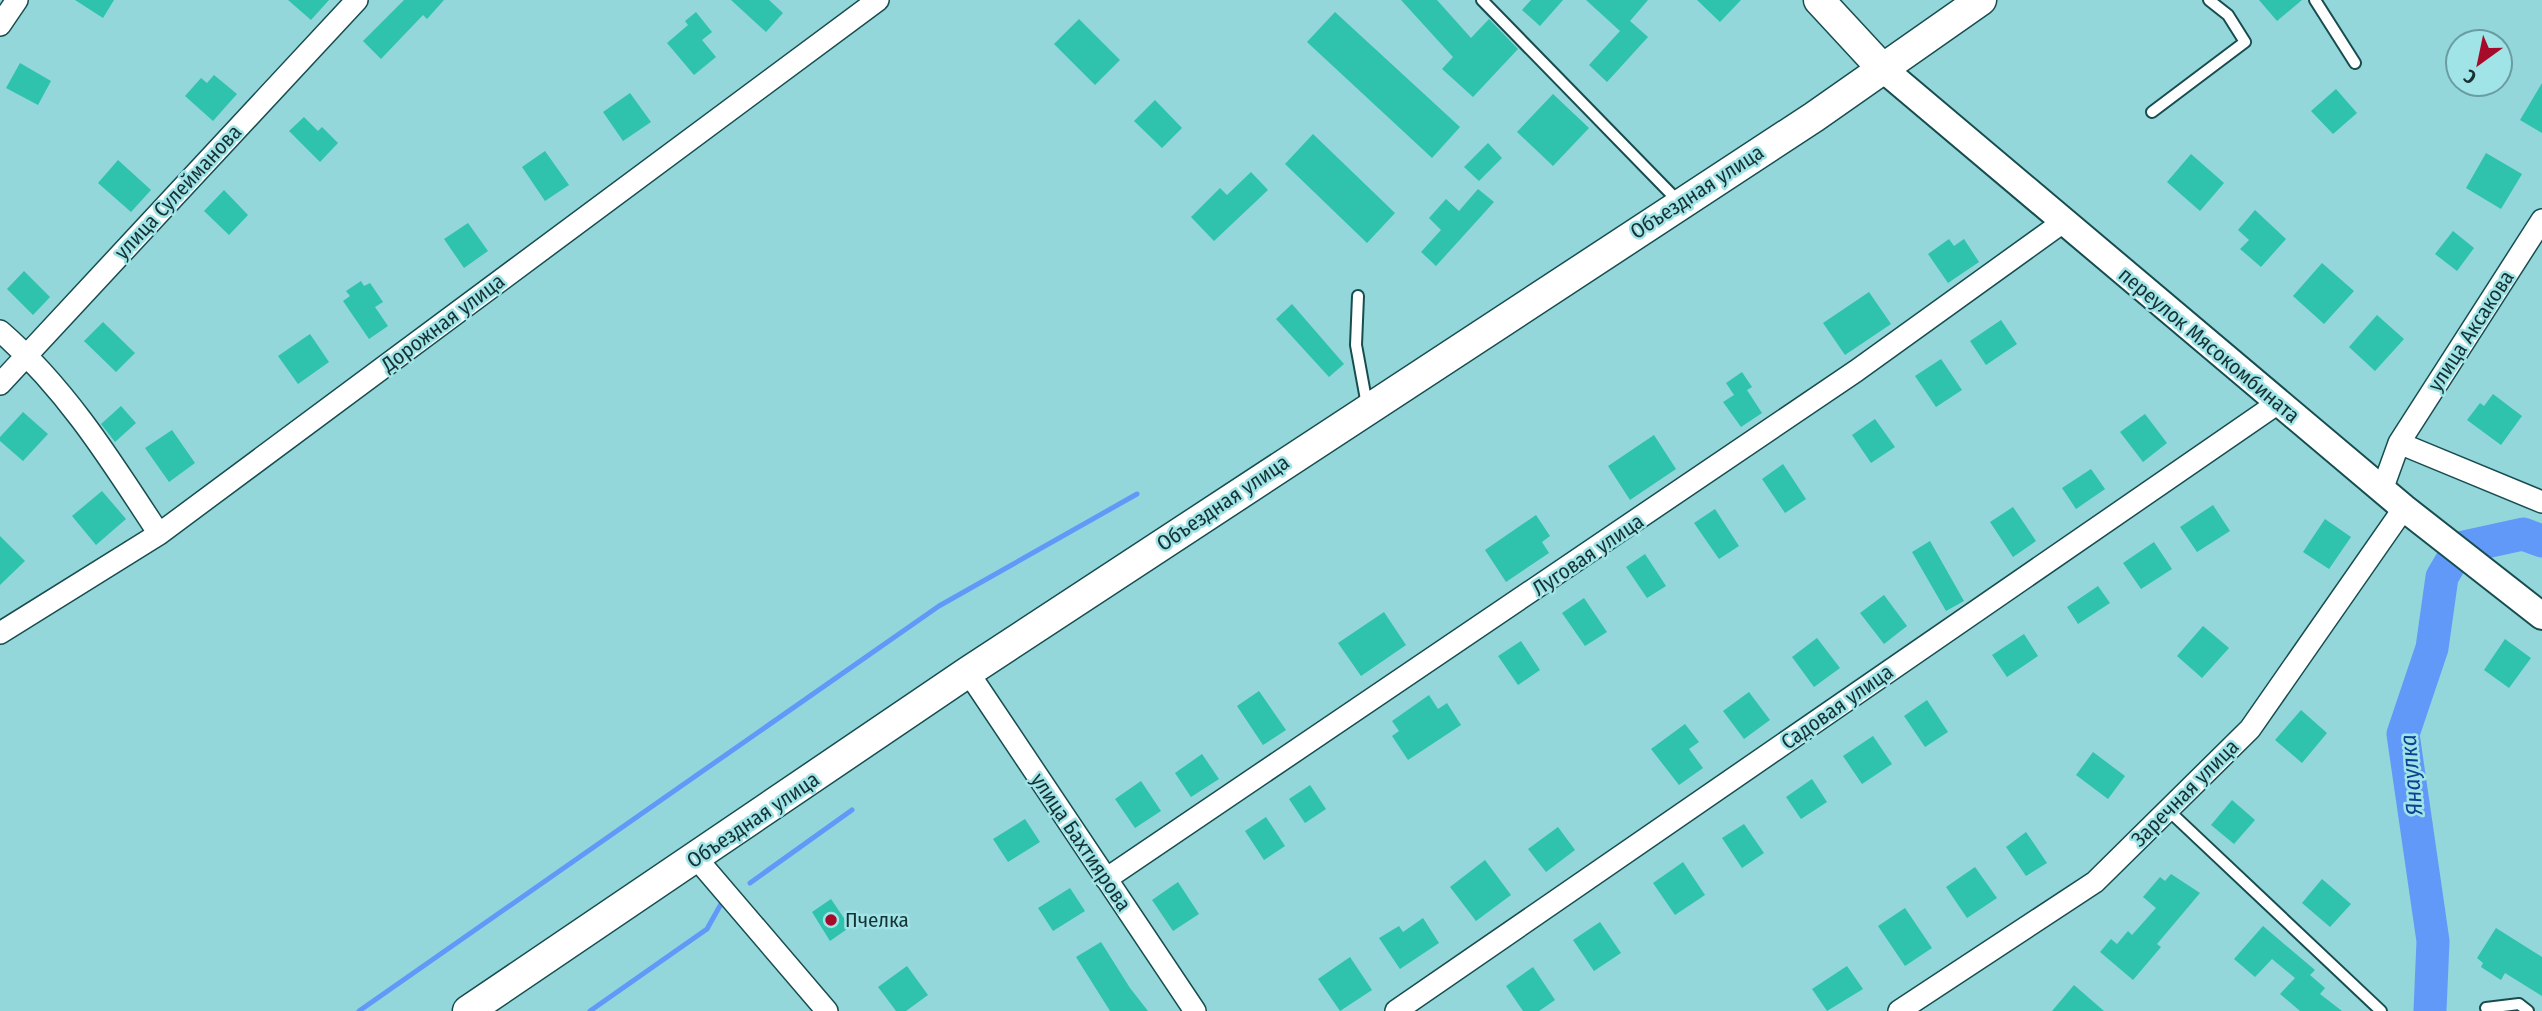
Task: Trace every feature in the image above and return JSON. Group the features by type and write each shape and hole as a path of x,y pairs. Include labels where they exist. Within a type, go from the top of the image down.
{"main road":[{"path":"1819,0 1881,67"},
{"name":"Объездная улица","path":"468,1011 697,859 968,673 1367,408 1814,117 1881,67 1981,0"}],"street":[{"path":"0,25 17,0"},
{"name":"улица Сулейманова","path":"0,384 357,0"},
{"name":"Дорожная улица","path":"0,633 159,534 878,0"},
{"name":"переулок Мясокомбината","path":"1881,67 2382,490 2542,616"},
{"name":"улица Аксакова","path":"2382,490 2399,443 2542,219"},
{"name":"Луговая улица","path":"1106,879 1731,457 2063,222"},
{"path":"0,331 26,354 99,442 159,534"},
{"name":"Садовая улица","path":"1396,1011 2278,403"},
{"path":"2399,443 2542,502"},
{"name":"Заречная улица","path":"1899,1011 2095,882 2168,810 2249,729 2404,508"},
{"name":"улица Бахтиярова","path":"968,673 1195,1011"},
{"path":"697,859 827,1011"}],"lane":[{"path":"1482,0 1680,203"},
{"path":"2152,112 2245,42 2228,15 2208,0"},
{"path":"2315,0 2355,63"},
{"path":"1358,296 1356,345 1367,408"},
{"path":"2168,810 2381,1011"},
{"path":"2486,1008 2519,1004 2528,1011"}],"building":[{"path":"75,0 114,0 103,18"},
{"path":"288,0 329,0 311,20"},
{"path":"404,0 444,0 427,19 423,15 381,59 363,41"},
{"path":"731,0 769,0 783,13 766,32"},
{"path":"1401,0 1437,0 1471,38 1489,19 1518,49 1473,97 1442,69 1453,57"},
{"path":"1531,0 1563,0 1540,26 1522,10"},
{"path":"1586,0 1648,0 1630,21 1648,37 1607,82 1589,65 1620,31"},
{"path":"1697,0 1741,0 1720,22"},
{"path":"2259,0 2302,0 2277,21"},
{"path":"696,12 712,32 702,40 716,57 694,75 667,43 688,25 685,21"},
{"path":"1335,12 1460,127 1432,158 1307,42"},
{"path":"1079,19 1120,60 1095,85 1054,44"},
{"path":"20,63 51,81 38,105 6,88"},
{"path":"214,75 237,94 213,121 185,96 201,78 207,83"},
{"path":"2542,83 2542,133 2520,120"},
{"path":"2336,89 2357,113 2333,134 2311,111"},
{"path":"630,93 651,122 623,141 603,112"},
{"path":"1553,94 1589,128 1553,166 1517,132"},
{"path":"1155,100 1182,128 1162,148 1134,121"},
{"path":"304,117 318,131 322,127 338,143 320,162 289,131"},
{"path":"1313,134 1395,213 1367,243 1285,164"},
{"path":"1488,143 1502,158 1479,181 1464,167"},
{"path":"545,151 569,185 545,201 522,167"},
{"path":"2486,153 2522,174 2501,209 2466,188"},
{"path":"2191,154 2224,183 2200,211 2167,182"},
{"path":"118,160 151,190 131,212 98,183"},
{"path":"1251,172 1268,190 1214,241 1191,217 1220,188 1227,195"},
{"path":"1478,189 1494,202 1436,266 1421,252 1441,230 1429,218 1446,199 1459,211"},
{"path":"224,190 248,215 229,235 204,211"},
{"path":"2255,210 2286,239 2261,267 2240,249 2249,240 2238,230"},
{"path":"468,223 488,251 464,268 444,239"},
{"path":"2453,231 2474,248 2457,271 2435,254"},
{"path":"1949,239 1954,246 1964,239 1979,262 1948,283 1928,254"},
{"path":"2322,263 2354,291 2324,324 2293,296"},
{"path":"24,271 50,297 33,315 7,289"},
{"path":"361,281 364,286 370,283 383,302 375,307 388,326 369,339 343,301 350,296 346,291"},
{"path":"1869,292 1891,324 1845,355 1823,323"},
{"path":"1292,304 1344,364 1329,377 1276,319"},
{"path":"2377,315 2404,339 2375,371 2349,347"},
{"path":"2001,320 2017,344 1986,365 1970,341"},
{"path":"103,322 135,353 116,372 84,341"},
{"path":"310,334 329,362 298,384 278,356"},
{"path":"1941,359 1962,390 1936,407 1915,376"},
{"path":"1742,372 1752,387 1747,390 1762,413 1741,427 1723,402 1734,395 1726,383"},
{"path":"2493,394 2522,416 2501,445 2467,420 2480,403 2484,406"},
{"path":"121,406 136,423 115,442 101,424"},
{"path":"23,412 48,434 23,461 0,441 0,437"},
{"path":"2145,414 2167,443 2143,462 2120,432"},
{"path":"1875,419 1895,447 1871,463 1852,435"},
{"path":"172,430 195,463 169,482 145,448"},
{"path":"1654,435 1676,469 1630,500 1608,466"},
{"path":"1783,464 1806,499 1785,513 1762,479"},
{"path":"2091,469 2105,489 2076,509 2062,488"},
{"path":"102,491 126,519 96,545 72,516"},
{"path":"2213,505 2230,531 2197,552 2180,527"},
{"path":"2013,507 2036,541 2013,557 1990,522"},
{"path":"1715,509 1739,546 1719,559 1694,523"},
{"path":"1536,515 1550,536 1542,542 1549,553 1506,582 1485,550"},
{"path":"2325,519 2351,537 2329,569 2303,552"},
{"path":"0,536 25,561 0,585"},
{"path":"1930,541 1964,601 1946,611 1912,552"},
{"path":"2154,542 2172,569 2141,589 2123,563"},
{"path":"1645,554 1666,586 1647,598 1626,567"},
{"path":"2098,586 2110,603 2078,624 2067,607"},
{"path":"1884,595 1907,626 1884,644 1860,613"},
{"path":"1584,598 1607,632 1585,646 1562,613"},
{"path":"1384,612 1406,645 1361,676 1338,643"},
{"path":"2203,626 2229,648 2202,678 2177,656"},
{"path":"2024,634 2038,656 2007,677 1992,655"},
{"path":"1817,638 1840,668 1814,687 1792,657"},
{"path":"2505,639 2531,658 2509,688 2484,670"},
{"path":"1521,641 1540,670 1518,685 1498,656"},
{"path":"1259,691 1286,730 1263,745 1237,706"},
{"path":"1749,692 1770,720 1744,739 1723,711"},
{"path":"1429,695 1438,709 1447,703 1461,725 1408,760 1392,736 1399,731 1392,721"},
{"path":"1927,700 1948,732 1925,747 1904,716"},
{"path":"2301,710 2327,733 2302,763 2275,740"},
{"path":"1685,724 1699,742 1689,749 1703,768 1679,785 1651,749"},
{"path":"1873,736 1892,764 1862,784 1843,756"},
{"path":"2093,752 2125,776 2108,799 2076,775"},
{"path":"1202,754 1219,779 1191,797 1175,773"},
{"path":"1812,779 1827,802 1801,819 1786,797"},
{"path":"1141,781 1161,811 1135,828 1115,799"},
{"path":"1310,785 1326,809 1305,823 1289,799"},
{"path":"2232,800 2255,820 2234,844 2211,825"},
{"path":"1266,817 1285,846 1264,860 1245,831"},
{"path":"1025,819 1040,842 1008,862 993,839"},
{"path":"1744,824 1764,853 1742,868 1722,838"},
{"path":"1558,827 1575,850 1546,872 1528,849"},
{"path":"2026,832 2047,863 2026,876 2006,847"},
{"path":"1485,860 1511,895 1476,921 1450,887"},
{"path":"1683,862 1705,895 1675,915 1653,883"},
{"path":"1975,867 1997,898 1967,918 1946,887"},
{"path":"2171,874 2200,893 2157,944 2161,947 2133,980 2100,952 2111,939 2117,944 2128,931 2132,935 2156,908 2143,897 2160,877 2165,881"},
{"path":"2322,879 2351,904 2330,927 2302,903"},
{"path":"1178,882 1199,914 1173,931 1152,900"},
{"path":"1070,888 1085,911 1053,931 1038,908"},
{"name":"Пчелка","path":"831,899 850,927 830,941 812,912"},
{"path":"1905,908 1932,948 1905,966 1878,926"},
{"path":"1423,918 1439,943 1400,969 1379,938 1399,926 1403,932"},
{"path":"1600,922 1621,953 1594,971 1573,940"},
{"path":"2263,926 2315,970 2310,975 2325,988 2320,994 2342,1011 2300,1011 2280,994 2295,978 2272,959 2255,977 2234,959"},
{"path":"2496,928 2542,957 2542,996 2505,973 2501,980 2481,967 2483,963 2477,958"},
{"path":"1101,942 1148,1011 1110,1011 1076,957"},
{"path":"1350,957 1372,990 1340,1011 1318,979"},
{"path":"907,966 928,995 906,1011 896,1011 878,987"},
{"path":"1847,966 1863,989 1827,1011 1812,989"},
{"path":"1533,967 1555,1000 1539,1011 1523,1011 1506,986"},
{"path":"2074,985 2104,1011 2052,1011"}],"waterway":[{"path":"359,1011 939,606 1137,494"},
{"name":"Янаулка","path":"2430,1011 2433,941 2403,734 2432,648 2442,577 2459,548 2523,534 2542,541"},
{"path":"750,883 852,810"},
{"path":"590,1011 707,929 721,904"}],"place":[{"name":"Пчелка","path":"831,920"}]}
